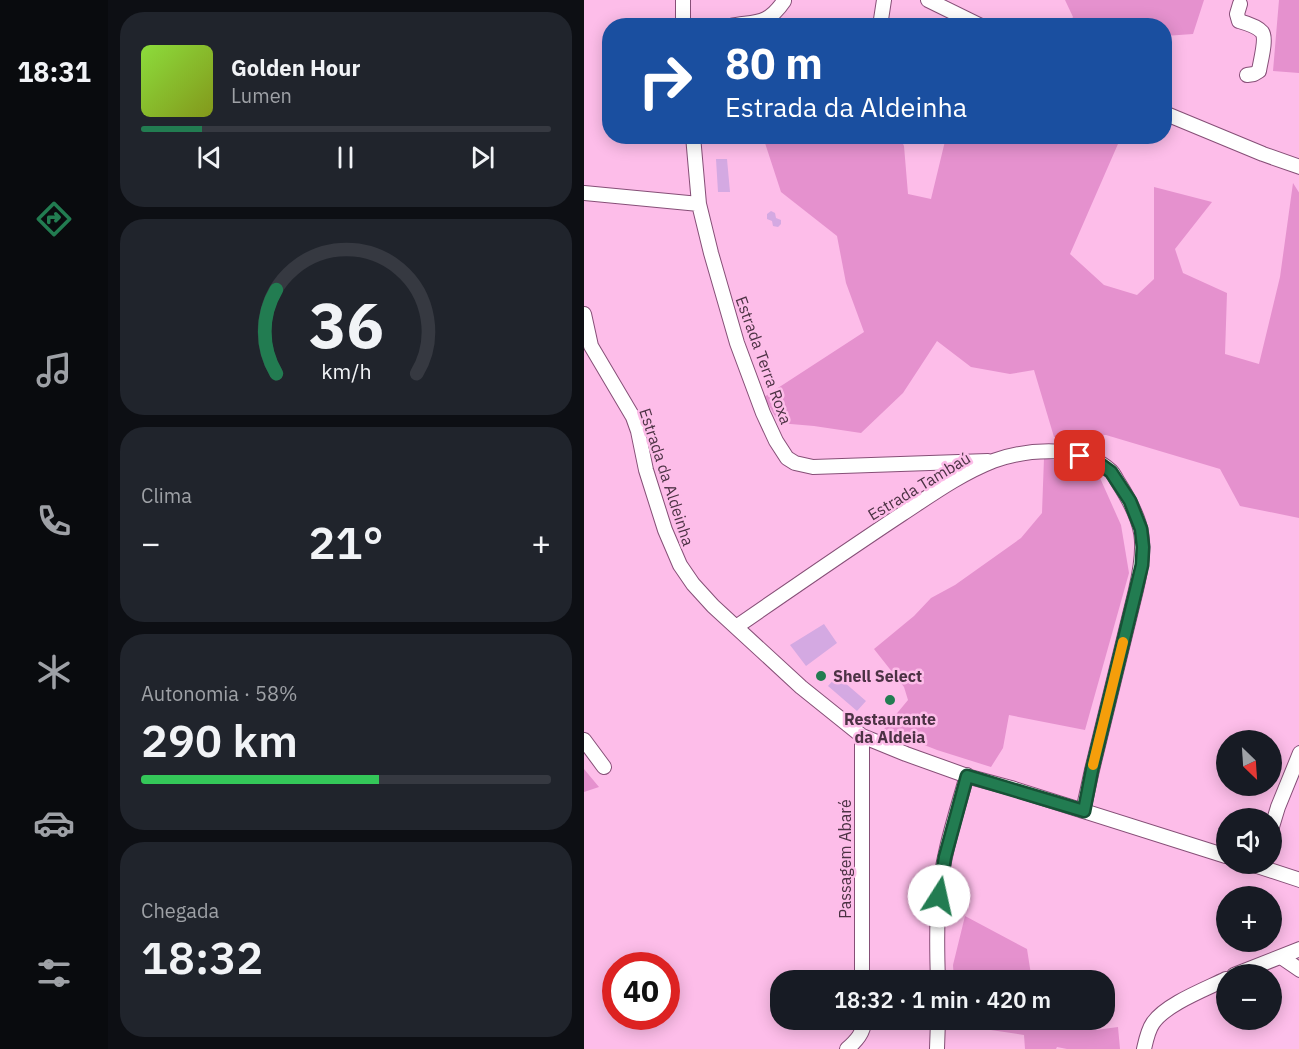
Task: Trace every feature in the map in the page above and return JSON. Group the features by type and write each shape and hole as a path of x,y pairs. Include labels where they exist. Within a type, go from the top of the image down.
{"street":[{"path":"683,0 683,18"},
{"path":"881,18 884,0"},
{"path":"928,0 965,18"},
{"path":"769,18 777,12 784,2"},
{"path":"1240,4 1236,14 1239,21 1257,28 1262,32 1264,38 1259,71 1247,75"},
{"path":"1172,116 1298,166"},
{"name":"Estrada Terra Roxa","path":"694,144 699,204 737,344 763,413 787,458 803,466 813,467 994,461"},
{"path":"584,193 699,204"},
{"name":"Estrada da Aldeinha","path":"584,315 588,348 633,417 646,470 665,530 680,565 713,606 801,687 862,736 916,758 1216,853"},
{"name":"Estrada Tambaú","path":"736,627 937,491 972,471 994,461 1046,451 1067,452 1093,459 1111,472 1130,501 1141,529 1143,547 1142,565 1084,811"},
{"name":"Passagem Abaré","path":"862,736 862,970"},
{"path":"584,740 604,767"},
{"path":"1278,808 1300,753"},
{"path":"938,970 939,896 945,857 967,776"},
{"path":"1282,874 1300,880"},
{"path":"1263,964 1300,949"},
{"path":"1282,957 1300,970"},
{"path":"1144,1049 1149,1029 1155,1020 1177,1004 1216,984"},
{"path":"847,1049 858,1039 862,1030"},
{"path":"938,1030 938,1049"}],"shaded area":[{"path":"1065,0 1204,0 1193,34 1172,36 1172,18 1073,17"},
{"path":"1279,0 1299,0 1299,73 1273,71"},
{"path":"765,144 903,144 908,194 931,199 944,144 1118,144 1070,254 1104,285 1137,295 1154,279 1154,187 1212,202 1175,249 1183,273 1227,293 1225,354 1259,364 1280,277 1293,183 1300,194 1299,518 1240,506 1220,469 1106,435 1054,437 1034,370 1010,374 971,367 937,341 903,393 861,433 779,423 764,397 864,332 846,283 837,236 781,192"},
{"path":"1044,458 1096,469 1121,525 1129,573 1085,730 1009,715 1003,748 991,767 937,750 884,729 908,700 904,687 874,649 914,616 931,598 955,585 1021,538 1042,513"},
{"path":"584,769 599,787 584,792"},
{"path":"965,916 1027,949 1030,970 953,970"},
{"path":"1115,1027 1118,1027 1120,1049 1057,1047 1056,1049 1025,1049 1024,1035 990,1030 1115,1030"}],"building":[{"path":"716,159 727,159 730,192 718,192"},
{"path":"771,211 775,213 776,218 781,220 778,227 773,226 772,221 767,219 767,214"},
{"path":"824,624 837,643 806,666 790,645"},
{"path":"837,676 866,701 857,711 828,686"}],"slow traffic":[{"path":"1093,765 1123,642"}],"place":[{"name":"Shell Select","path":"821,676"},
{"name":"Restaurante da Aldeia","path":"890,700"}],"route":[{"path":"939,896 945,857 967,776 1084,811 1142,565 1143,547 1141,529 1130,501 1111,472 1093,459 1080,456"}]}
